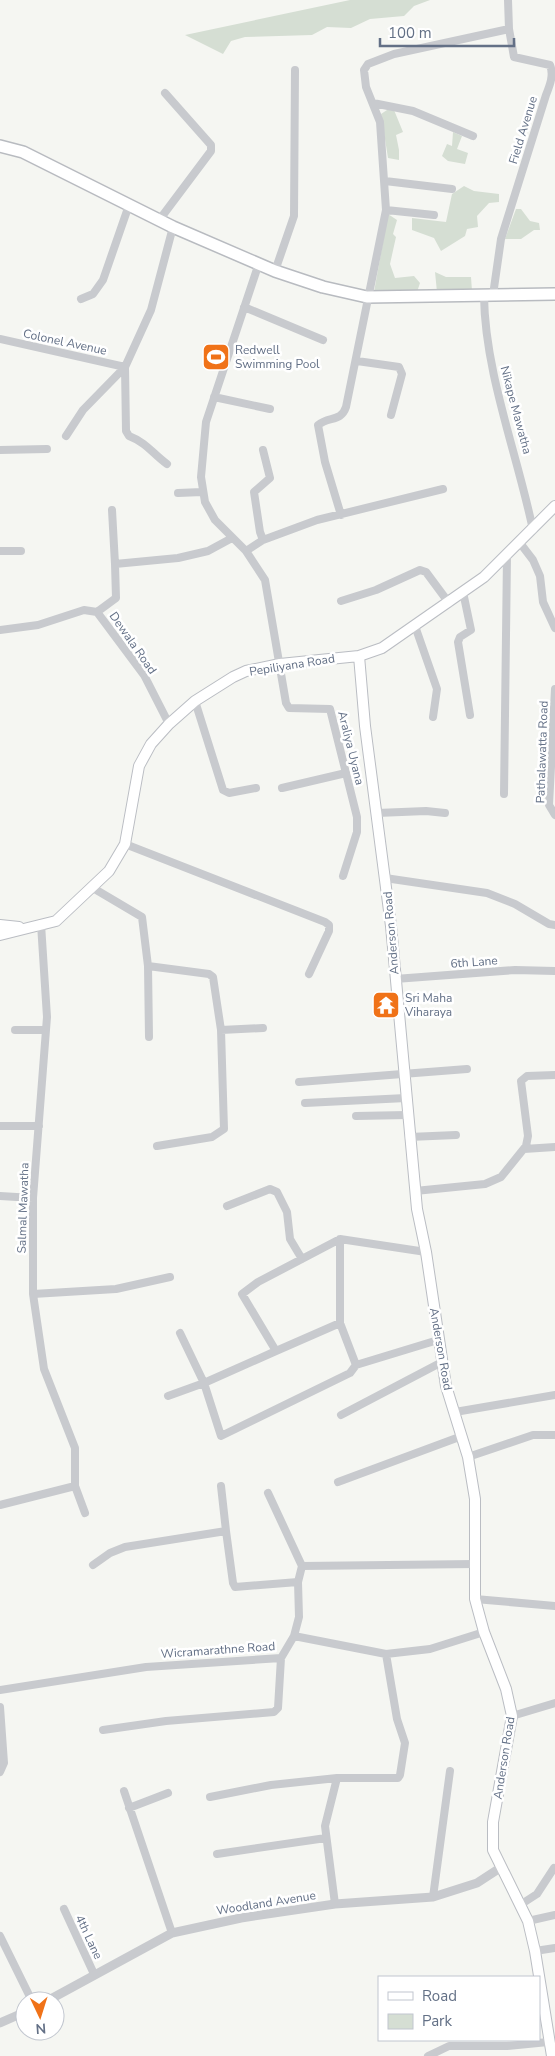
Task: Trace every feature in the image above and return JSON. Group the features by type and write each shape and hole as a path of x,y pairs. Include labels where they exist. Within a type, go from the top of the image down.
{"main road":[{"path":"0,146 23,152 173,227 275,271 323,287 367,297 555,294"},
{"name":"Pepiliyana Road","path":"0,935 56,921 109,871 125,844 139,766 151,744 168,724 195,701 246,671 280,664 359,656 382,648 449,603 507,556 555,506"},
{"name":"Anderson Road","path":"359,656 365,726 385,878 405,1073 409,1137 421,1234 426,1252 446,1386 468,1457 475,1499 475,1599 484,1632 506,1689 512,1716 493,1822 494,1850 500,1868 528,1922 539,1976"},
{"path":"0,925 25,928"},
{"name":"Anderson Road","path":"540,1981 551,2048"}],"street":[{"name":"Field Avenue","path":"488,295 501,239 551,84 552,70 550,65 514,57 509,28 508,0"},
{"path":"341,515 325,462 318,425 323,420 338,418 344,413 358,360 367,297 386,210 380,122 364,76 364,70 368,64 394,54 509,28"},
{"path":"275,271 294,216 295,70"},
{"path":"160,219 211,151 211,145 165,93"},
{"path":"546,95 555,94"},
{"path":"373,103 413,111 473,136"},
{"path":"385,181 452,189"},
{"path":"81,299 93,294 103,280 129,206"},
{"path":"386,210 434,215"},
{"path":"66,436 83,410 125,367 151,310 173,227"},
{"path":"259,263 206,422 201,460 202,492 214,520 246,551 265,580 280,664"},
{"name":"Nikape Mawatha","path":"488,295 486,343 524,486 533,530"},
{"path":"244,307 323,340"},
{"name":"Colonel Avenue","path":"0,339 125,367"},
{"path":"358,360 399,367 401,370 402,374 391,415"},
{"path":"125,367 126,431 129,436 147,444 154,454 166,464"},
{"path":"214,397 270,409"},
{"path":"0,450 47,450"},
{"path":"263,450 270,478 254,492 263,540"},
{"path":"246,551 263,540 317,520 444,489"},
{"path":"178,493 202,492"},
{"path":"98,612 116,598 112,510"},
{"path":"115,564 178,558 208,551 232,538"},
{"path":"520,543 533,560 540,576 542,602 555,628"},
{"path":"0,551 21,551"},
{"path":"504,794 507,556"},
{"path":"341,601 376,590 420,570 426,572 449,603"},
{"path":"463,592 471,630 460,637 458,642 470,715"},
{"name":"Dewala Road","path":"0,630 38,625 84,610 98,612 144,675 168,724"},
{"path":"415,626 437,689 433,717"},
{"name":"Araliya Uyana","path":"280,664 286,703 289,708 330,709 357,817 357,832 343,876"},
{"name":"Pathalawatta Road","path":"555,689 549,805 555,814"},
{"path":"195,701 223,790 229,793 256,788"},
{"path":"282,788 346,772"},
{"path":"377,812 426,811 445,813"},
{"path":"125,844 325,922 329,925 329,931 309,974"},
{"path":"385,878 487,893 515,904 549,924 555,925"},
{"path":"92,888 142,916 148,966 149,1037"},
{"name":"Salmal Mawatha","path":"41,924 46,1030 33,1198 33,1294 44,1369 75,1448 74,1486"},
{"path":"148,966 209,974 213,977 221,1030 224,1129 212,1137 157,1146"},
{"name":"6th Lane","path":"395,979 515,970 555,971"},
{"path":"221,1030 263,1028"},
{"path":"15,1030 46,1030"},
{"path":"299,1082 467,1069"},
{"path":"415,1191 485,1184 500,1177 524,1149 528,1136 521,1081 527,1076 555,1075"},
{"path":"306,1103 406,1098"},
{"path":"356,1116 407,1115"},
{"path":"0,1126 39,1126"},
{"path":"409,1137 456,1134"},
{"path":"524,1149 555,1147"},
{"path":"226,1206 270,1190 277,1192 287,1212 290,1239 302,1259"},
{"path":"0,1196 33,1198"},
{"path":"276,1351 242,1294 258,1282 340,1240 426,1252"},
{"path":"340,1240 340,1322 356,1365"},
{"path":"33,1294 116,1289 170,1277"},
{"path":"168,1396 204,1383 340,1322"},
{"path":"180,1333 204,1383 221,1436 350,1373 356,1365 438,1340"},
{"path":"341,1415 442,1362"},
{"path":"454,1412 555,1395"},
{"path":"468,1457 533,1436 555,1435"},
{"path":"338,1482 462,1436"},
{"path":"0,1505 74,1486 85,1513"},
{"path":"221,1486 235,1587 298,1582"},
{"path":"268,1493 302,1566 475,1564"},
{"path":"93,1564 110,1552 125,1547 226,1531"},
{"name":"Wicramarathne Road","path":"0,1690 146,1667 282,1658 294,1636 299,1617 298,1582 302,1566"},
{"path":"475,1599 555,1606"},
{"path":"294,1636 386,1654 430,1649 484,1632"},
{"path":"210,1798 271,1785 337,1778 398,1778 405,1743 397,1719 386,1654"},
{"path":"103,1730 166,1721 274,1712 278,1708 282,1658"},
{"path":"512,1716 555,1703"},
{"path":"0,1707 4,1763 0,1772"},
{"path":"432,1897 450,1771"},
{"path":"334,1904 325,1826 337,1778"},
{"path":"124,1791 172,1932"},
{"path":"130,1808 168,1793"},
{"path":"217,1854 326,1838"},
{"name":"Woodland Avenue","path":"64,1991 172,1932 241,1918 334,1904 432,1897 476,1883 500,1868"},
{"path":"520,1905 537,1894 554,1868"},
{"name":"4th Lane","path":"64,1910 94,1974"},
{"path":"528,1922 555,1915"},
{"path":"0,1936 27,1991"},
{"path":"535,1951 555,1948"},
{"path":"0,2023 15,2016"},
{"path":"428,2056 449,2046 551,2048"}],"green space":[{"path":"350,0 430,0 414,6 404,16 370,19 351,28 327,27 312,35 245,37 231,41 223,54 185,35"},
{"path":"387,110 394,110 403,132 396,135 399,160 388,158 381,114"},
{"path":"453,132 462,136 457,149 468,153 465,164 448,161 442,156 447,144 452,146"},
{"path":"464,186 474,191 499,194 499,202 489,203 477,216 478,227 467,229 465,236 441,251 434,238 412,230 412,218 446,222 452,194"},
{"path":"516,209 521,209 530,221 539,223 540,230 534,230 521,239 505,239"},
{"path":"388,214 397,220 393,234 396,237 390,264 395,278 414,276 420,283 417,292 374,292"},
{"path":"435,272 446,277 471,277 472,291 437,292"}],"place":[{"name":"Redwell Swimming Pool","path":"216,357"},
{"name":"Sri Maha Viharaya","path":"386,1005"}]}
